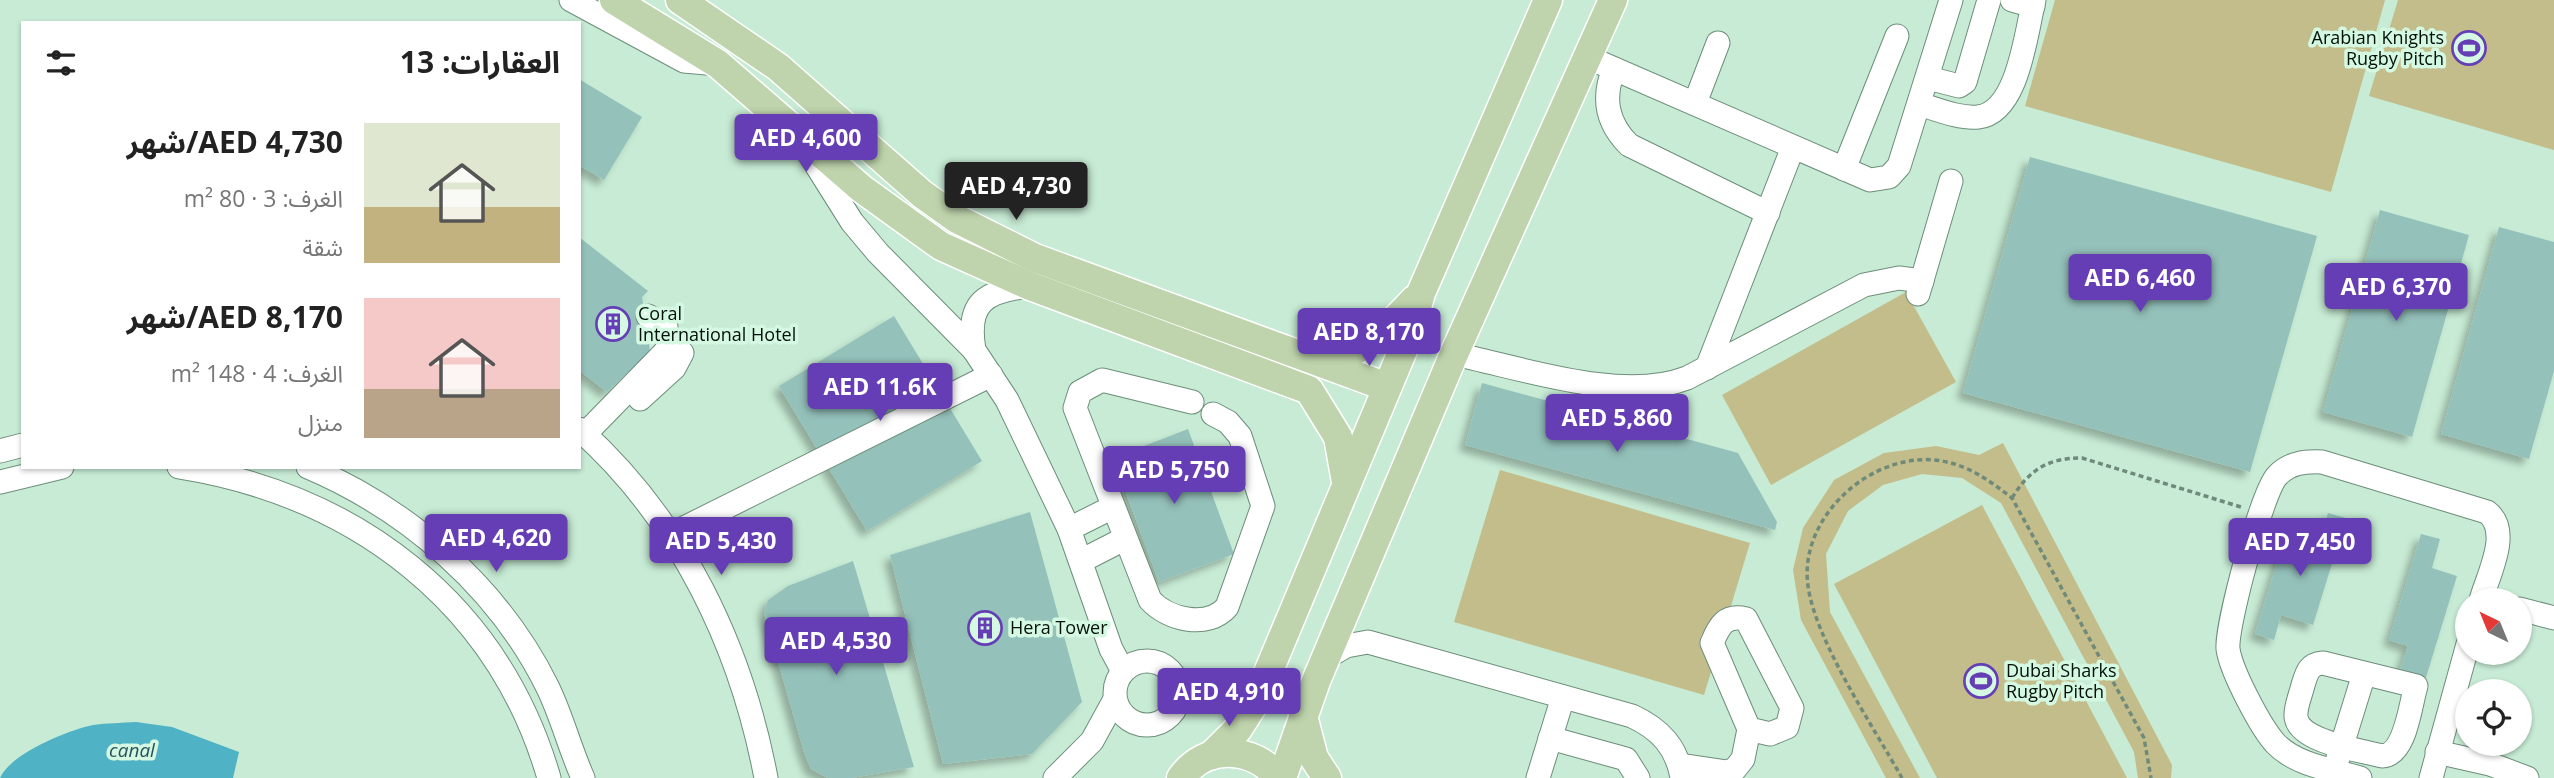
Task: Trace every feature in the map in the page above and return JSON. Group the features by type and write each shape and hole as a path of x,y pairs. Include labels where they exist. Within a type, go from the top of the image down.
{"main road":[{"path":"614,0 718,64 798,135 901,219 941,246 1030,286 1309,390 1338,437 1346,482"},
{"path":"680,0 778,67 888,167 957,219 1035,258 1388,387"},
{"path":"1178,776 1212,755 1238,729 1257,699 1388,387 1421,293 1548,0"},
{"path":"1212,755 1243,753 1259,759 1281,778 1327,657 1454,354 1613,0"},
{"path":"1324,363 1353,354 1379,338 1421,293"},
{"path":"1303,716 1314,758 1327,778"}],"street":[{"path":"570,0 677,59 690,64 718,64"},
{"path":"1587,57 1870,180 1883,180 1895,172 1928,78 1951,0"},
{"path":"1928,78 1959,86 1965,82 1989,0"},
{"path":"1919,104 1970,117 1996,111 2011,90 2026,2"},
{"path":"1844,169 1897,36"},
{"path":"1695,103 1718,43"},
{"path":"1614,69 1607,103 1614,126 1629,145 1768,213"},
{"path":"798,135 852,222 878,253 974,350 991,375 1022,427 1069,529 1111,649 1123,671"},
{"path":"1707,368 1793,147"},
{"path":"1454,354 1624,389 1671,384 1707,368 1864,285 1899,278 1920,288 1951,181"},
{"path":"974,350 972,318 980,302 993,292 1030,286"},
{"path":"648,316 666,327 668,349 608,411 582,431 626,477 670,535 717,617 738,667 755,720 766,778"},
{"path":"608,411 623,409 639,401 674,368 682,353"},
{"path":"670,535 991,375"},
{"path":"1192,402 1110,380 1094,382 1080,392 1076,417 1124,539 1146,591 1156,607 1177,616 1207,620 1215,618 1227,607 1263,506 1240,436 1228,422 1213,414"},
{"path":"0,451 21,446"},
{"path":"2360,778 2300,759 2276,744 2266,730 2230,658 2230,626 2269,487 2278,474 2288,467 2306,461 2322,462 2487,512 2497,522 2499,536 2487,588"},
{"path":"0,482 54,469"},
{"path":"188,469 261,485 306,501 349,523 425,579 457,612 493,658 531,730 549,778"},
{"path":"312,469 339,481 397,515 436,546 480,589 527,650 548,689 583,778"},
{"path":"1069,529 1111,508"},
{"path":"1081,561 1124,539"},
{"path":"1349,604 1356,626 1368,642"},
{"path":"2532,612 2554,618"},
{"path":"1327,657 1346,646 1368,642 1563,696 1648,723 1662,735 1685,774 1727,772 1735,769 1743,759 1749,729 1712,643 1720,623 1735,616 1746,619 1792,708 1787,727 1770,734 1749,729"},
{"path":"1055,778 1092,741 1115,699 1118,679 1123,671 1141,661 1161,664 1175,677 1179,697 1176,706 1163,721 1143,725 1125,716 1115,699"},
{"path":"2416,686 2399,745 2392,754 2382,756 2311,736 2298,724 2296,711 2307,671 2314,664 2323,663 2364,674 2416,686 2452,695"},
{"path":"2432,778 2461,665"},
{"path":"2334,770 2364,674"},
{"path":"1538,778 1563,696"},
{"path":"1550,738 1626,760 1638,778"},
{"path":"2437,752 2490,764 2527,778"}],"path":[{"path":"2012,498 2024,479 2040,466 2061,458 2082,458 2261,513"},
{"path":"1902,778 1817,624 1808,584 1813,543 1832,507 1862,478 1900,463 1940,461 1980,473 2012,498 2144,738 2151,778"}],"shaded area":[{"path":"2055,0 2385,0 2331,192 2025,106"},
{"name":"Arabian Knights Rugby Pitch","path":"2398,0 2554,0 2554,150 2369,96"},
{"path":"1906,292 1956,382 1771,485 1722,395"},
{"path":"2003,443 2172,765 2171,778 2138,778 2134,752 2001,503 1962,478 1922,474 1883,485 1848,511 1826,554 1830,612 1920,778 1886,778 1801,620 1793,570 1803,528 1834,480 1884,453 1936,446 1979,455"},
{"path":"1500,470 1750,543 1704,695 1454,622"},
{"name":"Dubai Sharks Rugby Pitch","path":"1982,505 2127,778 1937,778 1834,584"}],"water":[{"name":"canal","path":"136,722 172,727 239,752 233,778 0,778 15,760 27,752 69,732 93,725"}],"building":[{"path":"581,80 642,117 604,180 581,166"},
{"path":"2030,157 2317,236 2250,472 1963,393"},
{"path":"2380,210 2469,235 2412,437 2323,412"},
{"path":"2499,227 2554,242 2554,371 2529,459 2441,434"},
{"name":"Coral International Hotel","path":"581,239 648,291 642,297 650,351 607,392 581,372"},
{"path":"894,316 982,461 867,531 779,386"},
{"path":"1482,383 1738,453 1777,522 1775,530 1465,445"},
{"path":"1188,429 1234,554 1159,582 1113,458"},
{"name":"Hera Tower","path":"1030,512 1082,702 1032,754 943,764 890,555"},
{"path":"2328,513 2346,518 2313,625 2281,615 2274,640 2255,634 2286,533 2319,542"},
{"path":"2421,534 2440,539 2432,568 2457,576 2424,684 2398,676 2408,646 2389,640"},
{"path":"853,561 914,767 851,778 828,778 811,769 804,752 764,613 768,600 788,586"}],"place":[{"name":"Arabian Knights Rugby Pitch","path":"2469,48"},
{"name":"Coral International Hotel","path":"613,324"},
{"name":"Hera Tower","path":"985,628"},
{"name":"Dubai Sharks Rugby Pitch","path":"1981,681"}]}
